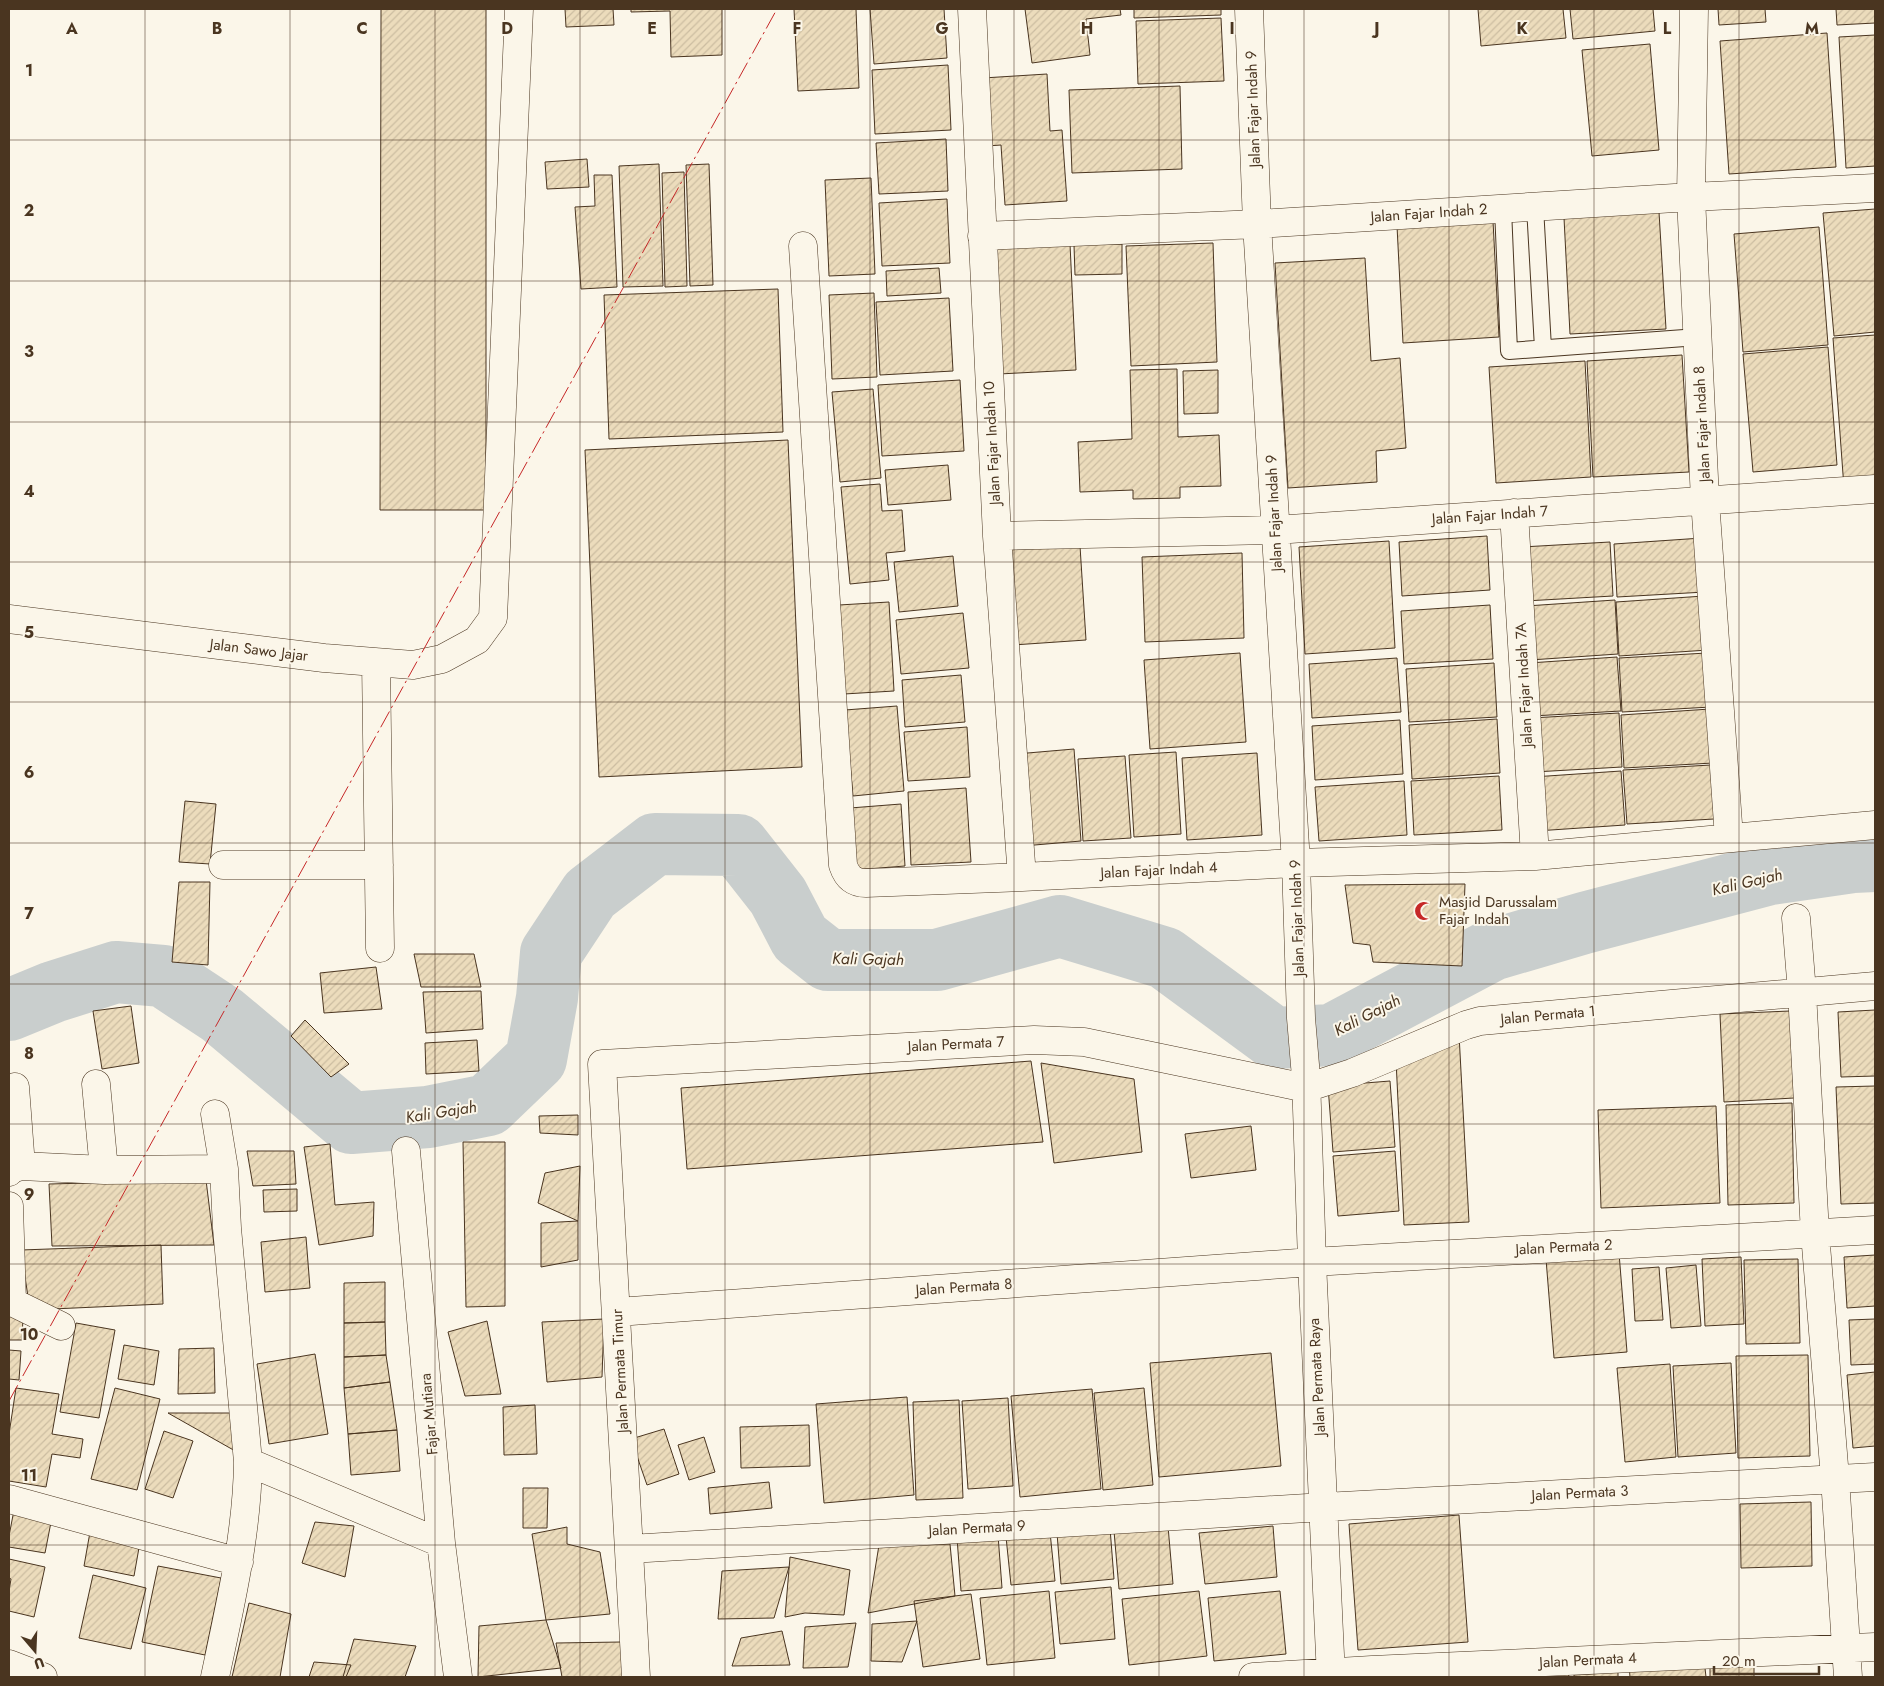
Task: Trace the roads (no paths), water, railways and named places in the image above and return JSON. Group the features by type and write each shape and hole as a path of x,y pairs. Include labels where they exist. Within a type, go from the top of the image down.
{"street":[{"name":"Jalan Sawo Jajar","path":"9,619 324,658 413,665 442,659 476,640 492,618 518,9"},
{"name":"Jalan Fajar Indah 10","path":"972,9 997,536 1022,878"},
{"name":"Jalan Fajar Indah 9","path":"1248,9 1257,224 1296,863 1301,1018 1306,1082"},
{"name":"Jalan Fajar Indah 8","path":"1694,9 1691,197 1705,500 1729,838"},
{"name":"Jalan Fajar Indah 2","path":"982,236 1257,224 1691,197 1875,188"},
{"name":"Jalan Fajar Indah 4","path":"803,246 843,865 845,872 851,880 866,884 1022,878 1296,863 1534,856 1875,825"},
{"name":"Jalan Fajar Indah 7","path":"997,536 1275,530 1875,489"},
{"name":"Jalan Fajar Indah 7A","path":"1514,513 1534,856"},
{"path":"376,662 380,948"},
{"path":"223,865 379,865"},
{"path":"1796,918 1816,1233 1848,1677"},
{"name":"Jalan Permata 1","path":"1306,1082 1352,1073 1466,1025 1480,1021 1875,986"},
{"name":"Jalan Permata 7","path":"602,1064 1034,1040 1084,1042 1306,1082"},
{"name":"Jalan Permata Timur","path":"602,1064 636,1677"},
{"name":"Jalan Permata Raya","path":"1306,1082 1312,1262 1331,1674"},
{"path":"96,1084 104,1170"},
{"path":"15,1087 15,1169 224,1169"},
{"path":"215,1114 224,1169 227,1228 248,1462 239,1562 215,1677"},
{"name":"Fajar Mutiara","path":"406,1151 441,1543 458,1677"},
{"path":"9,1206 10,1302 61,1326"},
{"name":"Jalan Permata 2","path":"1312,1262 1875,1230"},
{"name":"Jalan Permata 8","path":"617,1312 1312,1262"},
{"path":"248,1462 441,1543"},
{"name":"Jalan Permata 3","path":"1324,1507 1875,1477"},
{"path":"9,1499 239,1562"},
{"name":"Jalan Permata 9","path":"630,1549 1324,1507"},
{"name":"Jalan Permata 4","path":"1253,1677 1875,1647"},
{"path":"9,1664 43,1677"}],"lane":[{"path":"1535,207 1543,348"},
{"path":"1502,209 1509,351 1698,337"}],"waterway":[{"name":"Kali Gajah","path":"9,1010 53,992 116,972 163,976 222,1015 351,1123 428,1117 488,1105 536,1059 547,998 551,953 590,894 655,844 738,845 778,896 800,938 828,960 937,960 1060,926 1165,958 1274,1038 1332,1035 1492,950 1584,923 1770,874 1853,862 1875,861"}],"place":[{"name":"Masjid Darussalam Fajar Indah","path":"1424,911"}]}
